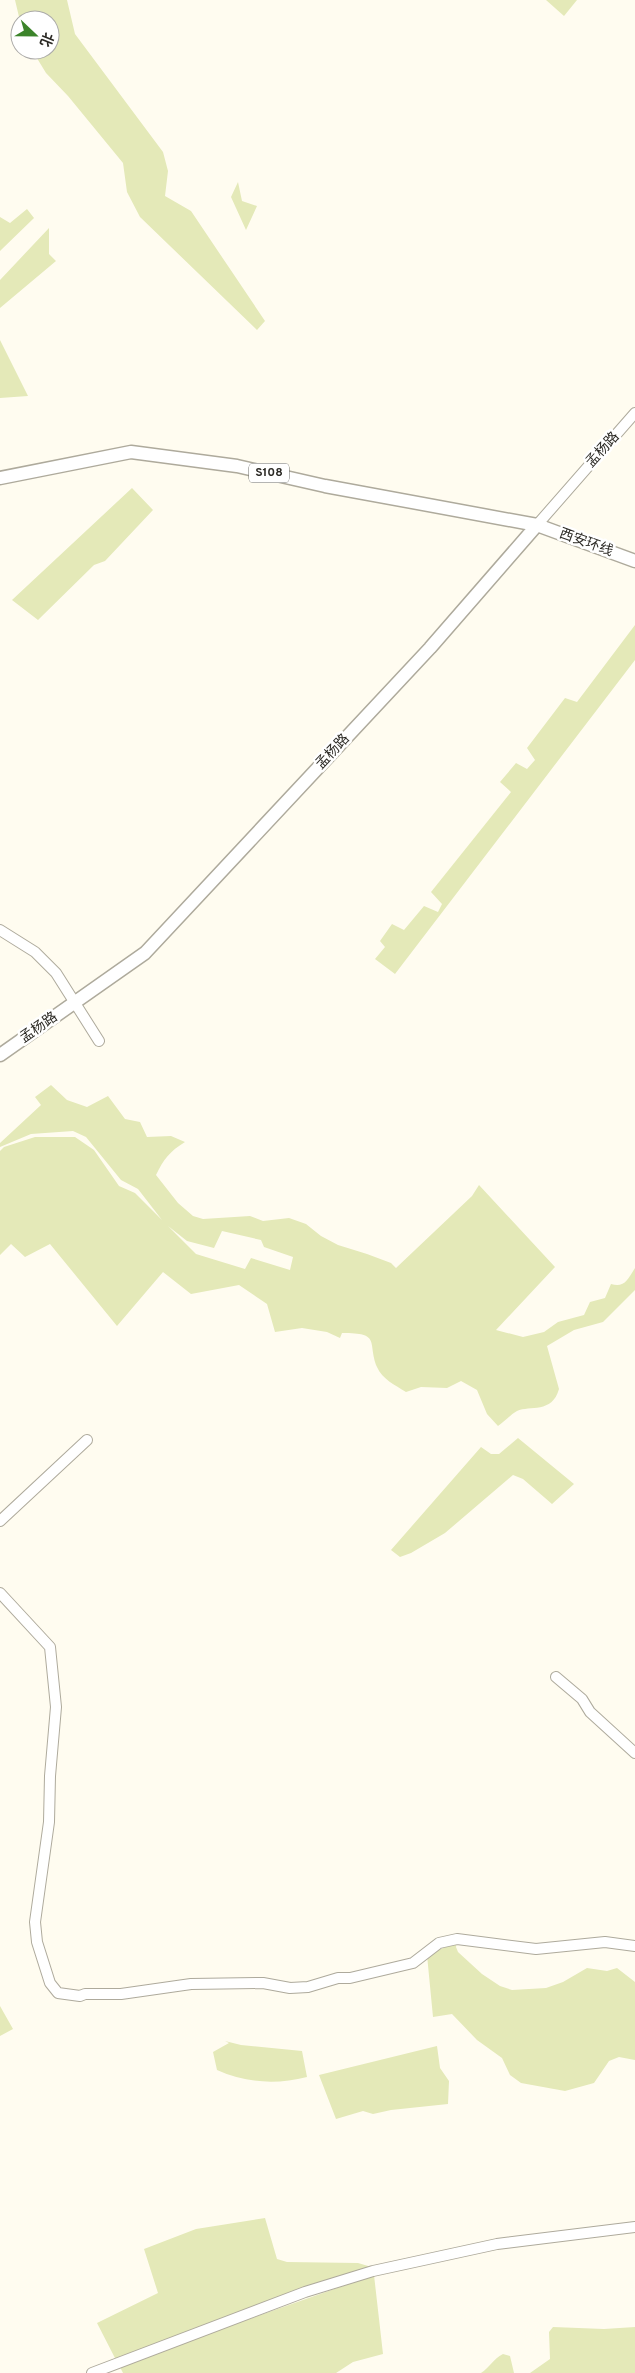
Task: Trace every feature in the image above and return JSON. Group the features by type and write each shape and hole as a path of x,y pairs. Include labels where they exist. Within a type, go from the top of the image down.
{"main road":[{"name":"S108","path":"0,478 131,452 237,466 335,488 537,525"},
{"name":"西安环线","path":"537,525 635,561"},
{"name":"孟杨路","path":"0,1055 145,953 424,655 537,525"}],"street":[{"name":"孟杨路","path":"537,525 635,414"},
{"path":"0,930 34,952 56,973 99,1041"},
{"path":"0,1521 87,1440"},
{"path":"0,1592 50,1647 56,1708 50,1776 49,1822 35,1922 37,1942 50,1983 58,1993 80,1996 85,1994 120,1994 191,1984 263,1984 290,1988 308,1986 413,1963 439,1943 457,1939 536,1949 605,1942 635,1946"},
{"path":"556,1677 582,1699 590,1712 635,1753"},
{"path":"92,2373 109,2364 305,2292 373,2271 497,2244 635,2227"}],"green space":[{"path":"15,0 67,0 75,34 163,152 168,171 165,196 191,211 265,321 257,330 140,217 127,192 123,163 68,96 46,73 38,60 60,60 60,10 17,10"},
{"path":"546,0 577,0 564,16"},
{"path":"238,182 242,201 257,206 246,230 231,197"},
{"path":"27,209 34,218 0,251 0,217 10,223"},
{"path":"49,228 49,254 56,261 0,308 0,280"},
{"path":"0,340 28,396 0,398"},
{"path":"132,488 153,510 105,561 94,565 38,620 12,600"},
{"path":"635,625 635,660 395,974 375,959 385,947 380,941 392,924 404,930 424,906 438,912 442,904 431,892 511,792 500,782 516,763 527,769 535,760 527,748 565,698 577,702"},
{"path":"51,1085 67,1100 87,1107 108,1096 125,1119 140,1122 147,1137 171,1136 185,1142 168,1156 156,1175 178,1203 193,1216 203,1219 250,1216 263,1221 289,1218 306,1224 321,1236 338,1245 391,1263 396,1268 472,1196 479,1185 555,1267 496,1330 523,1337 544,1332 558,1322 584,1315 590,1302 605,1298 611,1284 623,1284 635,1268 635,1290 603,1322 574,1330 547,1346 559,1389 556,1397 546,1405 517,1411 498,1426 487,1414 477,1390 461,1381 447,1388 421,1387 406,1392 393,1384 379,1371 371,1341 368,1337 355,1333 342,1333 340,1338 327,1332 302,1328 275,1332 267,1304 239,1285 191,1294 163,1272 117,1326 50,1244 25,1257 11,1244 0,1255 0,1151 4,1147 35,1137 75,1137 94,1150 119,1186 135,1193 162,1220 138,1189 121,1180 86,1137 73,1131 31,1134 0,1147 0,1143 41,1105 35,1097","holes":["168,1226 187,1241 214,1248 222,1231 261,1240 264,1247 293,1257 290,1270 251,1258 245,1269 196,1254"]},
{"path":"518,1438 574,1484 552,1504 523,1479 513,1475 445,1533 411,1553 400,1557 391,1550 481,1447 491,1454 499,1454"},
{"path":"457,1942 458,1952 482,1974 500,1986 512,1990 546,1988 563,1982 587,1968 607,1971 617,1968 635,1982 635,2060 619,2057 609,2061 594,2083 565,2091 521,2083 510,2075 502,2058 477,2040 452,2014 433,2017 427,1955"},
{"path":"0,2006 13,2029 0,2036"},
{"path":"225,2041 241,2045 302,2051 307,2077 273,2082 239,2078 217,2070 213,2052 229,2043"},
{"path":"437,2046 440,2068 449,2081 448,2104 391,2110 373,2114 363,2111 336,2119 319,2075"},
{"path":"265,2218 277,2259 287,2262 358,2263 375,2268 116,2360 97,2323 158,2293 144,2249 196,2229"},
{"path":"374,2275 383,2354 353,2362 336,2373 123,2373 119,2365"},
{"path":"553,2327 604,2329 635,2327 635,2373 530,2373 550,2359 549,2332"},
{"path":"503,2354 510,2356 514,2373 481,2373 497,2358"}]}
